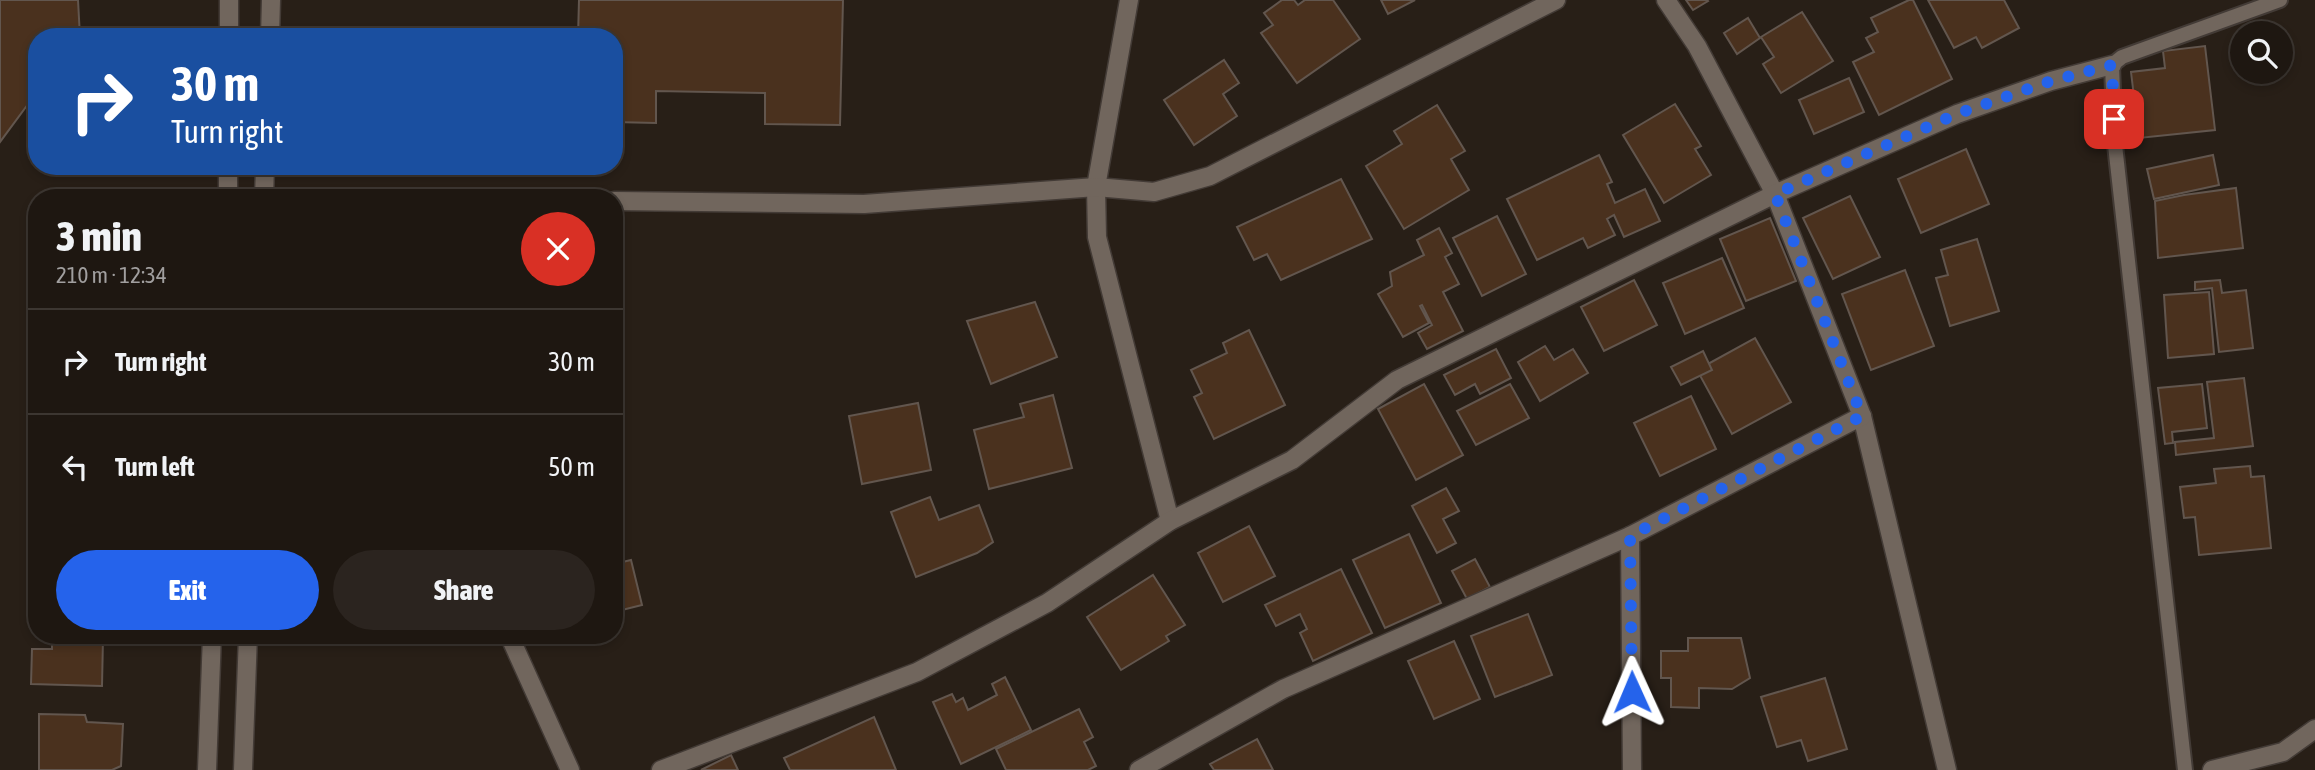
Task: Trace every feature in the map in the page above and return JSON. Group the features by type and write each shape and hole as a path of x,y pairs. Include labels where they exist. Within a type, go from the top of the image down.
{"street":[{"path":"229,0 229,28"},
{"path":"270,28 271,0"},
{"path":"1129,0 1096,187 1097,237 1170,521"},
{"path":"623,201 864,204 1096,187 1154,192 1210,176 1556,0"},
{"path":"1666,0 1697,46 1775,194 1862,416 1947,770"},
{"path":"661,770 917,672 1046,603 1170,521 1292,460 1397,380 1775,194 1957,114 2051,81 2112,65"},
{"path":"1139,770 1283,689 1630,536 1862,416"},
{"path":"1630,536 1632,770"},
{"path":"207,770 212,644"},
{"path":"243,770 248,644"},
{"path":"513,644 570,770"},
{"path":"2212,770 2283,752 2315,729"}],"lane":[{"path":"2185,770 2115,145 2112,65 2122,57 2280,0"}],"building":[{"path":"0,0 78,0 80,28 28,28 28,104 0,142"},
{"path":"579,0 843,0 840,125 765,124 765,93 656,91 656,123 623,122 623,28 578,28"},
{"path":"1282,0 1294,0 1298,5 1305,0 1333,0 1360,39 1297,83 1261,33 1273,25 1264,13"},
{"path":"1381,0 1415,0 1388,14"},
{"path":"1686,0 1707,0 1708,1 1693,10"},
{"path":"1913,0 1952,79 1879,115 1853,62 1874,52 1866,38 1878,32 1871,18"},
{"path":"1928,0 2004,0 2019,28 1982,48 1976,37 1954,48"},
{"path":"1802,12 1833,61 1781,93 1763,64 1774,57 1761,37"},
{"path":"1748,18 1760,38 1737,54 1724,33"},
{"path":"2205,46 2215,130 2139,138 2131,72 2165,68 2163,51"},
{"path":"1224,60 1239,83 1223,94 1237,116 1194,145 1164,100"},
{"path":"1849,78 1864,112 1814,134 1799,100"},
{"path":"1675,104 1701,146 1695,149 1711,175 1664,203 1623,135"},
{"path":"1437,105 1465,151 1451,159 1469,190 1404,229 1366,166 1402,144 1394,131"},
{"path":"1966,149 1989,204 1921,233 1898,179"},
{"path":"1599,155 1612,182 1607,184 1615,203 1645,189 1660,221 1624,237 1614,215 1607,219 1615,235 1588,248 1583,238 1537,260 1507,199"},
{"path":"2213,155 2219,185 2154,199 2147,169"},
{"path":"1341,179 1372,239 1281,280 1267,254 1254,260 1237,227"},
{"path":"2236,188 2243,248 2158,258 2155,201"},
{"path":"1850,196 1880,257 1833,279 1803,218"},
{"path":"1497,216 1526,274 1482,296 1453,238"},
{"path":"1770,218 1796,281 1746,301 1720,239"},
{"path":"1439,228 1452,253 1445,257 1459,284 1443,292 1463,331 1427,349 1418,333 1432,325 1422,305 1420,306 1429,323 1403,337 1378,294 1392,286 1390,272 1424,255 1417,240"},
{"path":"1977,239 1999,311 1950,326 1936,278 1948,275 1941,250"},
{"path":"1722,258 1744,308 1685,334 1663,283"},
{"path":"1905,270 1934,346 1871,370 1842,294"},
{"path":"1634,280 1657,325 1604,351 1581,307"},
{"path":"2220,280 2222,293 2246,290 2253,348 2219,352 2212,288 2195,290 2195,282"},
{"path":"2209,292 2214,354 2168,358 2164,295"},
{"path":"1035,302 1057,357 991,384 967,321"},
{"path":"1249,330 1285,405 1214,439 1194,397 1202,393 1191,370 1227,353 1223,343"},
{"path":"1755,338 1791,402 1732,434 1697,370"},
{"path":"1545,346 1554,360 1573,349 1588,373 1540,401 1518,362"},
{"path":"1496,349 1511,378 1480,394 1475,384 1455,395 1444,375"},
{"path":"1703,351 1712,370 1681,385 1671,367"},
{"path":"2244,378 2253,446 2176,455 2175,442 2214,438 2207,382"},
{"path":"1424,384 1463,455 1416,480 1378,409"},
{"path":"1510,384 1529,418 1476,445 1457,411"},
{"path":"2202,384 2207,428 2172,432 2173,443 2165,444 2158,388"},
{"path":"1053,395 1072,468 989,489 974,430 1024,417 1020,404"},
{"path":"1691,396 1716,449 1660,476 1634,423"},
{"path":"918,403 931,470 862,484 849,416"},
{"path":"2250,466 2251,477 2264,476 2271,548 2199,555 2195,517 2184,518 2180,487 2216,483 2214,469"},
{"path":"1446,488 1459,511 1443,519 1456,543 1437,553 1412,506"},
{"path":"930,497 939,520 979,505 993,542 977,553 916,577 891,512"},
{"path":"1249,526 1275,576 1223,602 1198,553"},
{"path":"1409,534 1441,603 1385,628 1353,560"},
{"path":"1475,559 1490,587 1467,599 1452,571"},
{"path":"631,560 642,605 623,610 623,562"},
{"path":"1341,569 1372,633 1313,661 1300,633 1307,629 1300,614 1276,626 1265,605"},
{"path":"1153,575 1185,625 1166,636 1169,641 1121,670 1087,617"},
{"path":"1528,614 1552,675 1495,697 1471,636"},
{"path":"1688,638 1741,638 1750,678 1732,689 1699,688 1699,708 1671,707 1671,678 1661,678 1661,651 1688,651"},
{"path":"1454,641 1480,699 1434,719 1408,661"},
{"path":"52,644 103,644 102,686 31,684 32,649 52,649"},
{"path":"1005,677 1031,730 961,764 933,702 952,694 956,702 963,698 968,710 997,695 992,684"},
{"path":"1825,678 1847,749 1808,761 1801,740 1777,747 1761,697"},
{"path":"1079,709 1093,737 1084,742 1096,766 1088,770 1006,770 996,749"},
{"path":"39,714 85,715 87,722 123,724 121,766 112,770 39,770"},
{"path":"874,717 896,770 790,770 784,758"},
{"path":"1257,739 1273,770 1214,770 1210,764"},
{"path":"731,755 738,770 701,770"}],"route":[{"path":"1632,692 1630,536 1862,416 1775,194 1957,114 2051,81 2112,65 2114,119"}]}
